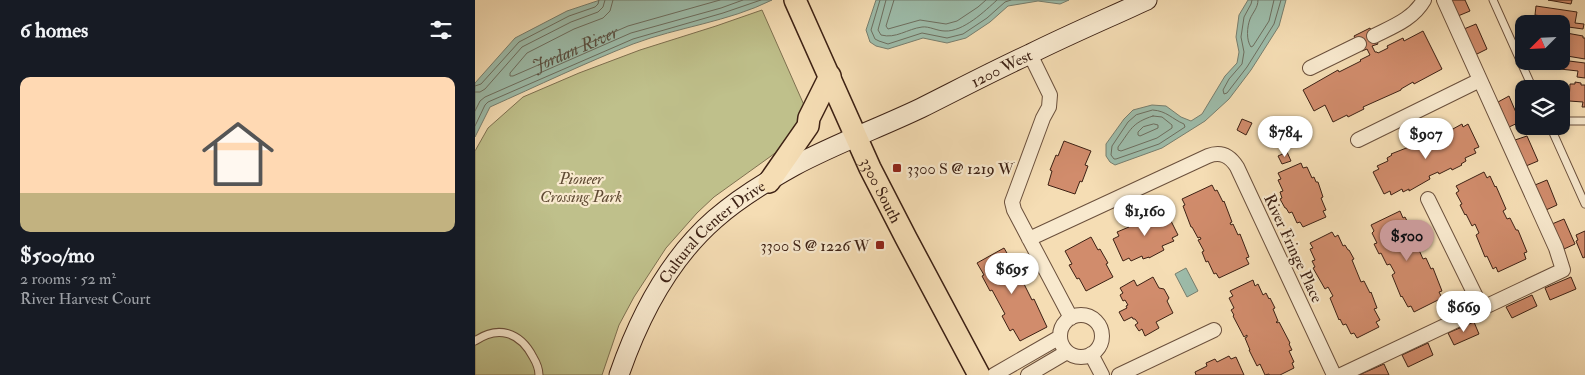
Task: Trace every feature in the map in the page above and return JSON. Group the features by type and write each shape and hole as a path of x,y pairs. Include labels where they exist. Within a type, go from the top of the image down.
{"main road":[{"name":"3300 South","path":"795,0 856,137 906,238 979,375"},
{"path":"769,182 808,126 809,118 830,76"}],"street":[{"name":"1200 West","path":"856,137 1147,0"},
{"path":"1374,36 1407,20 1419,9 1424,0"},
{"path":"1341,375 1563,270 1556,248 1446,3 1430,0"},
{"path":"1310,68 1359,44"},
{"path":"1030,54 1050,95 1049,108 1043,118 1012,202 1014,210 1071,318"},
{"path":"1358,140 1480,80"},
{"name":"Cultural Center Drive","path":"619,375 638,324 654,294 681,255 715,219 741,199 795,166 856,137"},
{"name":"River Fringe Place","path":"1029,239 1208,156 1214,154 1228,156 1237,167 1334,375"},
{"path":"1429,199 1482,309"},
{"path":"1085,316 1092,318 1097,323 1101,336 1100,344 1091,354 1083,357 1075,356 1067,352 1061,343 1061,329 1065,322 1071,318 1085,316"},
{"path":"1119,375 1214,330"},
{"path":"994,375 1060,337"},
{"path":"1028,375 1067,352"},
{"path":"1091,354 1102,375"}],"lane":[{"path":"1493,0 1529,80"},
{"path":"1570,121 1585,121"},
{"path":"1554,135 1585,204"},
{"path":"475,341 491,333 500,332 517,337 531,352 536,361 539,375"}],"green space":[{"name":"Pioneer Crossing Park","path":"762,10 804,105 805,117 792,141 714,197 666,248 634,297 619,325 602,375 475,375 475,151 488,128 523,97 640,50"}],"water":[{"name":"Jordan River","path":"600,0 772,0 738,14 633,44 490,107 475,137 475,83 515,38 567,11"},
{"path":"876,0 1069,0 1060,4 1038,1 1008,6 990,22 966,38 947,43 923,38 888,49 876,46 870,42 866,30"},
{"path":"1248,0 1286,0 1279,26 1251,70 1229,99 1205,121 1162,148 1115,165 1110,162 1106,156 1106,144 1133,110 1152,105 1166,106 1181,117 1191,121 1202,114 1225,76 1237,63 1239,52 1236,37 1239,15"},
{"path":"1186,268 1198,291 1187,297 1175,274"}],"building":[{"path":"1451,0 1465,0 1470,11 1458,16"},
{"path":"1548,0 1572,0 1571,4"},
{"path":"1536,6 1577,12 1575,23 1584,24 1583,29 1570,27 1570,15 1535,15"},
{"path":"1476,24 1487,49 1475,55 1464,29"},
{"path":"1370,28 1378,44 1372,46 1375,52 1378,53 1403,38 1404,41 1423,31 1442,69 1363,107 1364,109 1348,117 1347,115 1333,122 1325,105 1314,111 1303,90 1338,70 1339,72 1370,55 1367,49 1362,51 1354,36"},
{"path":"1570,34 1585,38 1585,59 1570,56"},
{"path":"1570,61 1585,63 1585,78 1577,77 1578,71 1569,70"},
{"path":"1575,82 1585,85 1585,107 1582,107 1583,102 1570,101 1570,84 1575,84"},
{"path":"1509,96 1515,110 1515,124 1509,127 1498,102"},
{"path":"1242,119 1252,123 1246,135 1237,130"},
{"path":"1462,124 1463,127 1468,124 1479,147 1474,149 1476,153 1465,158 1466,161 1462,165 1452,170 1451,168 1439,174 1438,172 1429,176 1430,179 1409,191 1409,189 1403,192 1402,189 1391,195 1390,191 1384,194 1373,172 1379,169 1377,166 1388,161 1387,158 1391,154 1414,145 1415,148 1424,143 1423,141 1435,135 1434,133 1444,128 1444,130 1450,127 1451,130"},
{"path":"1527,136 1538,161 1526,166 1515,140"},
{"path":"1064,141 1091,151 1085,165 1088,166 1075,194 1048,185 1052,171 1050,170"},
{"path":"1287,152 1291,161 1282,164 1278,156"},
{"path":"1301,163 1303,168 1307,167 1312,178 1314,177 1316,182 1318,182 1323,197 1321,198 1326,210 1323,211 1326,217 1303,227 1300,222 1297,223 1292,212 1289,213 1280,199 1282,198 1280,192 1283,191 1278,180 1281,179 1278,173"},
{"path":"1484,172 1487,178 1490,176 1496,186 1506,209 1503,211 1507,219 1510,218 1516,230 1518,230 1527,252 1524,253 1526,259 1498,272 1496,267 1493,269 1487,256 1485,257 1476,235 1479,233 1475,224 1472,226 1465,215 1456,193 1459,191 1456,186"},
{"path":"1547,180 1557,205 1546,210 1535,185"},
{"path":"1212,185 1224,201 1232,222 1230,223 1231,225 1233,224 1238,235 1240,234 1249,257 1246,258 1249,264 1219,278 1216,273 1214,274 1208,261 1206,262 1202,252 1204,251 1198,240 1201,239 1200,237 1198,238 1191,227 1182,199"},
{"path":"1400,211 1410,227 1412,226 1423,259 1426,258 1431,269 1433,268 1442,291 1439,292 1442,298 1414,312 1411,306 1408,307 1401,297 1392,275 1395,273 1390,264 1387,265 1381,253 1379,254 1374,244 1377,243 1372,233 1374,231 1371,225"},
{"path":"1160,212 1162,216 1167,213 1178,235 1172,238 1174,241 1162,246 1164,250 1149,258 1143,259 1142,256 1131,261 1129,258 1123,261 1113,239 1119,236 1117,232 1129,227 1127,225 1133,222 1132,220 1142,216 1143,218 1148,215 1149,217"},
{"path":"1564,219 1575,244 1564,249 1552,224"},
{"path":"1585,231 1585,257 1583,258 1576,241 1578,240 1576,235"},
{"path":"1332,232 1335,237 1338,235 1343,246 1345,245 1354,259 1352,260 1361,282 1364,281 1371,292 1377,308 1374,309 1380,320 1376,322 1379,327 1357,338 1354,333 1351,334 1346,324 1343,325 1339,320 1330,298 1333,296 1328,287 1325,289 1313,268 1315,267 1312,261 1315,260 1310,249 1313,248 1310,243"},
{"path":"1091,237 1108,263 1106,264 1113,277 1086,291 1069,265 1072,264 1065,251"},
{"path":"1004,248 1032,300 1034,299 1047,327 1020,341 1013,329 1010,331 1002,316 1005,314 992,290 990,291 977,263"},
{"path":"1153,277 1159,288 1164,289 1169,298 1167,301 1173,313 1156,322 1159,328 1145,336 1142,329 1139,331 1135,325 1138,323 1135,319 1132,317 1124,321 1119,312 1127,308 1126,306 1128,305 1120,295 1123,293 1120,288 1134,280 1137,286"},
{"path":"1571,277 1576,289 1550,300 1545,288"},
{"path":"1253,280 1255,286 1258,284 1263,295 1266,293 1270,298 1275,308 1273,309 1278,321 1276,322 1279,322 1292,350 1289,351 1294,362 1292,363 1294,368 1280,375 1265,375 1260,364 1257,366 1245,338 1247,335 1244,337 1231,310 1234,308 1229,298 1233,296 1230,291"},
{"path":"1532,295 1537,306 1512,318 1506,307"},
{"path":"1474,322 1479,334 1454,345 1448,333"},
{"path":"1428,343 1433,355 1408,367 1402,355"},
{"path":"1229,356 1231,359 1236,357 1244,375 1196,375 1195,372 1207,366 1206,363 1215,359 1217,362"},
{"path":"1384,364 1389,375 1359,375"}],"place":[{"name":"3300 S @ 1219 W","path":"897,168"},
{"name":"3300 S @ 1226 W","path":"880,245"}]}
